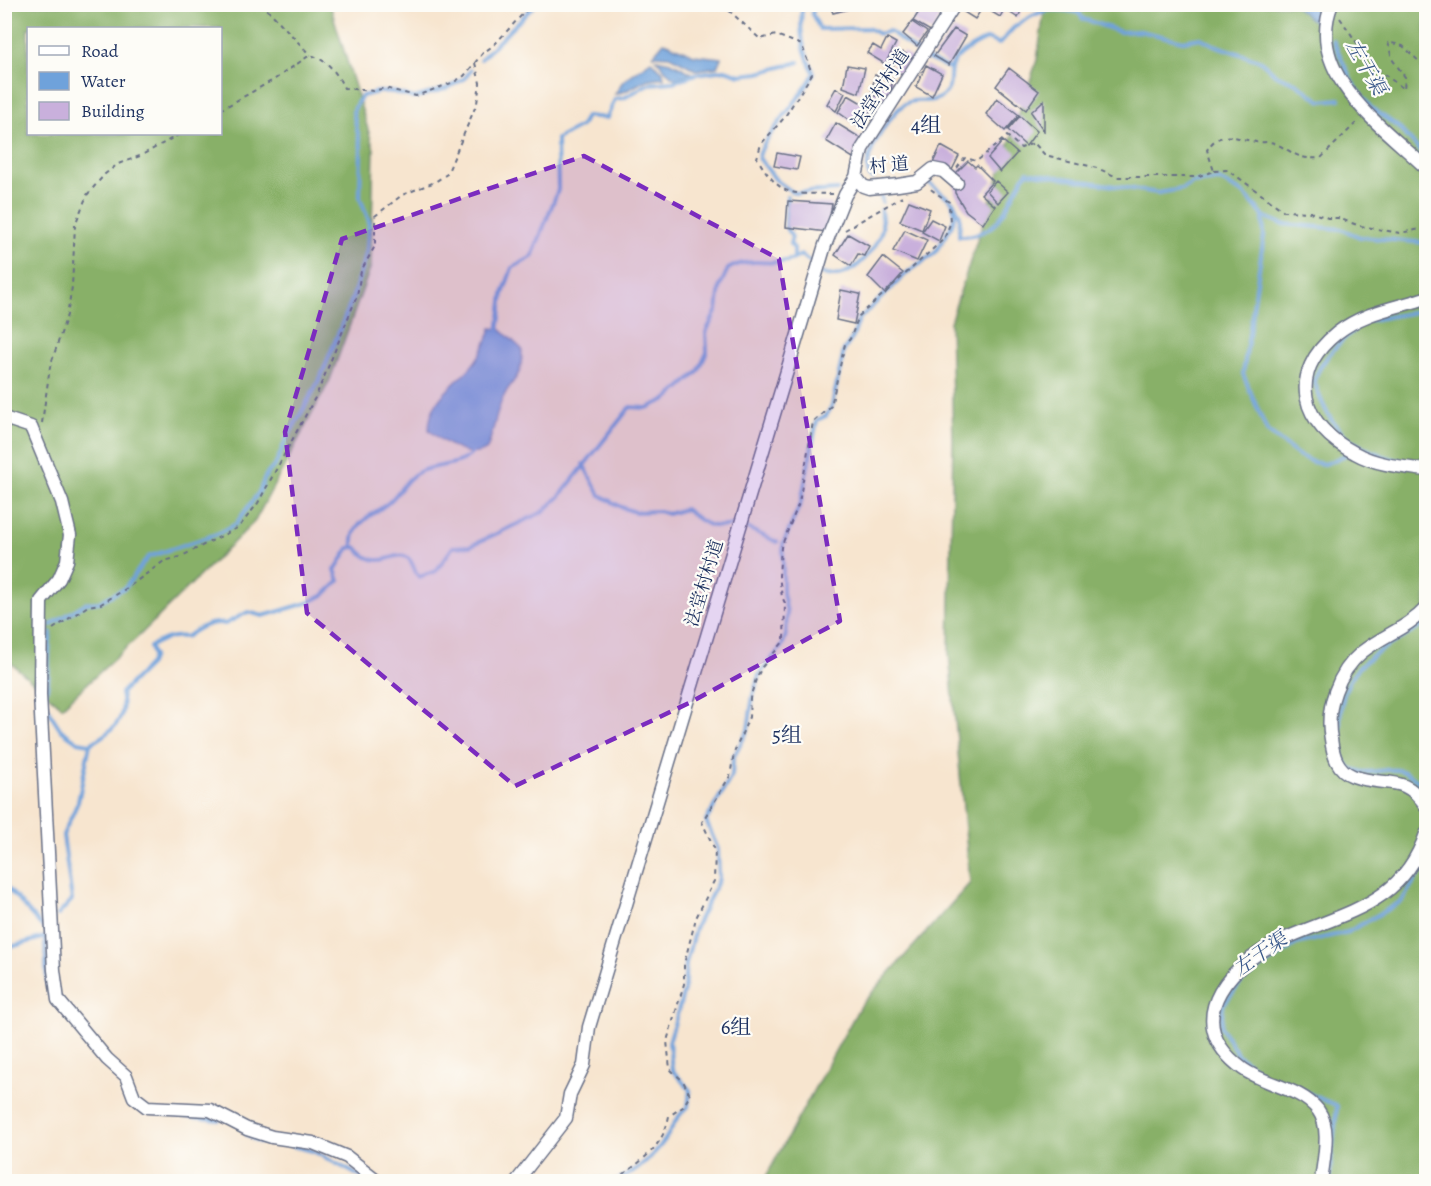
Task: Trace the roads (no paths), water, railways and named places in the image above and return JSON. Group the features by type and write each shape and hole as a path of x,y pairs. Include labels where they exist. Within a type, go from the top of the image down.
{"street":[{"name":"法堂村村道","path":"516,1182 566,1118 570,1094 584,1065 589,1027 825,245 845,195 856,177 862,149 955,4"},
{"path":"1331,6 1326,32 1329,53 1338,74 1365,114 1426,168"},
{"name":"村 道","path":"856,177 863,186 869,188 908,183 921,179 933,169 953,179"},
{"path":"1426,298 1370,314 1338,333 1316,356 1308,370 1304,391 1314,417 1333,437 1355,454 1400,467 1426,470"},
{"path":"4,418 31,427 62,502 70,535 67,561 59,579 41,601 40,695 54,970 58,1000 107,1059 126,1076 134,1097 147,1107 210,1110 247,1129 272,1137 313,1143 347,1157 379,1182"},
{"path":"1426,608 1415,621 1364,651 1348,666 1340,679 1331,705 1329,732 1338,765 1347,773 1363,779 1403,784 1420,797 1426,806"},
{"path":"1321,1182 1325,1135 1319,1112 1305,1099 1257,1078 1232,1060 1216,1037 1212,1023 1213,1001 1220,987 1243,964 1281,940 1339,918 1383,896 1406,874 1426,834"}],"water":[{"path":"1294,5 1322,5 1315,11 1318,25"},
{"path":"664,42 694,55 721,58 717,67 696,70 670,56 653,55"},
{"path":"656,59 671,62 692,73 676,79"},
{"path":"651,61 663,72 664,78 650,79 615,94 623,81"},
{"path":"491,328 500,329 522,349 522,360 519,374 502,400 487,449 473,453 465,452 449,445 429,430 430,421 439,400 476,360"}],"waterway":[{"path":"481,59 536,4"},
{"path":"803,4 802,40 814,73 766,141 759,158 776,180 794,193 837,190"},
{"path":"815,4 812,14 820,29 868,28 879,34 889,31 920,54"},
{"path":"872,179 868,172 871,151 884,128 899,109 910,102 931,101 942,96 949,88 953,63 961,54 987,39 999,44 1016,26 1046,11 1061,10 1079,13 1083,19 1121,32 1140,31 1183,41 1201,38 1214,45 1261,61 1276,75 1296,83 1321,101 1340,99"},
{"name":"左干渠","path":"1333,40 1352,82 1371,108 1397,126 1426,157"},
{"path":"925,58 951,69"},
{"path":"498,332 503,294 512,268 532,257 558,190 557,139 581,126 586,116 607,118 615,99 624,98 648,84 673,82 696,74 725,70 740,75 759,73 799,62"},
{"path":"51,625 86,603 99,602 125,588 148,557 217,534 236,524 259,492 266,475 276,464 285,442 320,379 353,297 367,250 369,221 360,198 361,147 353,112 357,103 362,96 378,92 393,92 414,98 448,88 465,78 471,70"},
{"path":"954,203 960,216 959,236 974,234 995,224 1027,172 1158,193 1182,189 1192,183 1219,180 1243,193 1263,216 1264,236 1243,374 1267,431 1298,455 1312,462 1325,464 1350,453"},
{"path":"613,1182 633,1171 651,1156 688,1107 690,1090 672,1070 669,1042 684,991 686,963 695,928 719,879 718,849 706,821 732,775 733,758 748,730 753,695 759,675 782,646 786,635 783,544 801,502 817,420 826,416 832,406 844,350 853,337 859,319 908,272 935,253 951,227 955,215 952,201 925,180"},
{"path":"881,195 882,202"},
{"path":"58,915 72,900 63,835 78,802 90,744 111,730 120,718 123,703 121,693 150,664 153,656 150,647 167,638 186,637 209,624 225,624 248,612 263,616 307,603 324,595 339,581 335,570 349,548 356,547 372,559 404,556 411,561 419,577 436,571 453,547 470,546 543,512 560,496 630,407 647,408 667,399 698,372 707,352 706,332 717,310 720,286 728,269 745,263 794,259 794,248 790,244 792,237 786,228 787,196"},
{"path":"821,273 840,274 850,270 867,256 882,229 881,210"},
{"path":"1263,216 1282,224 1341,229 1360,237 1426,243"},
{"path":"794,259 801,255 812,263"},
{"name":"左干渠","path":"1371,320 1426,310"},
{"name":"左干渠","path":"1359,325 1328,357 1314,380 1327,412 1344,434 1368,450 1400,461"},
{"path":"353,547 355,532 363,521 388,503 411,477 427,469 461,461 472,453"},
{"name":"左干渠","path":"1408,462 1426,462"},
{"path":"583,464 600,495 621,507 635,512 659,511 668,514 685,509 712,526 733,525"},
{"path":"747,528 777,542"},
{"name":"左干渠","path":"1426,624 1362,664 1352,677 1345,692 1340,735 1343,757 1351,768 1362,772 1391,770 1405,772 1426,790"},
{"path":"51,633 44,696 50,713 61,730 78,742 90,744"},
{"name":"左干渠","path":"1261,1073 1238,1055 1221,1027 1223,1005 1243,980 1296,944 1348,932 1402,901 1426,862"},
{"path":"4,884 48,933"},
{"path":"4,949 45,937 47,984 54,1003"},
{"path":"116,1074 126,1091"},
{"name":"左干渠","path":"1301,1090 1337,1106 1329,1182"},
{"path":"155,1113 219,1120"},
{"path":"247,1135 259,1142 276,1143"},
{"path":"292,1146 313,1151 367,1180"},
{"path":"588,1182 600,1179 609,1182"}],"district":[{"name":"4组","path":"926,125"},
{"name":"5组","path":"787,735"},
{"name":"6组","path":"736,1027"}]}
